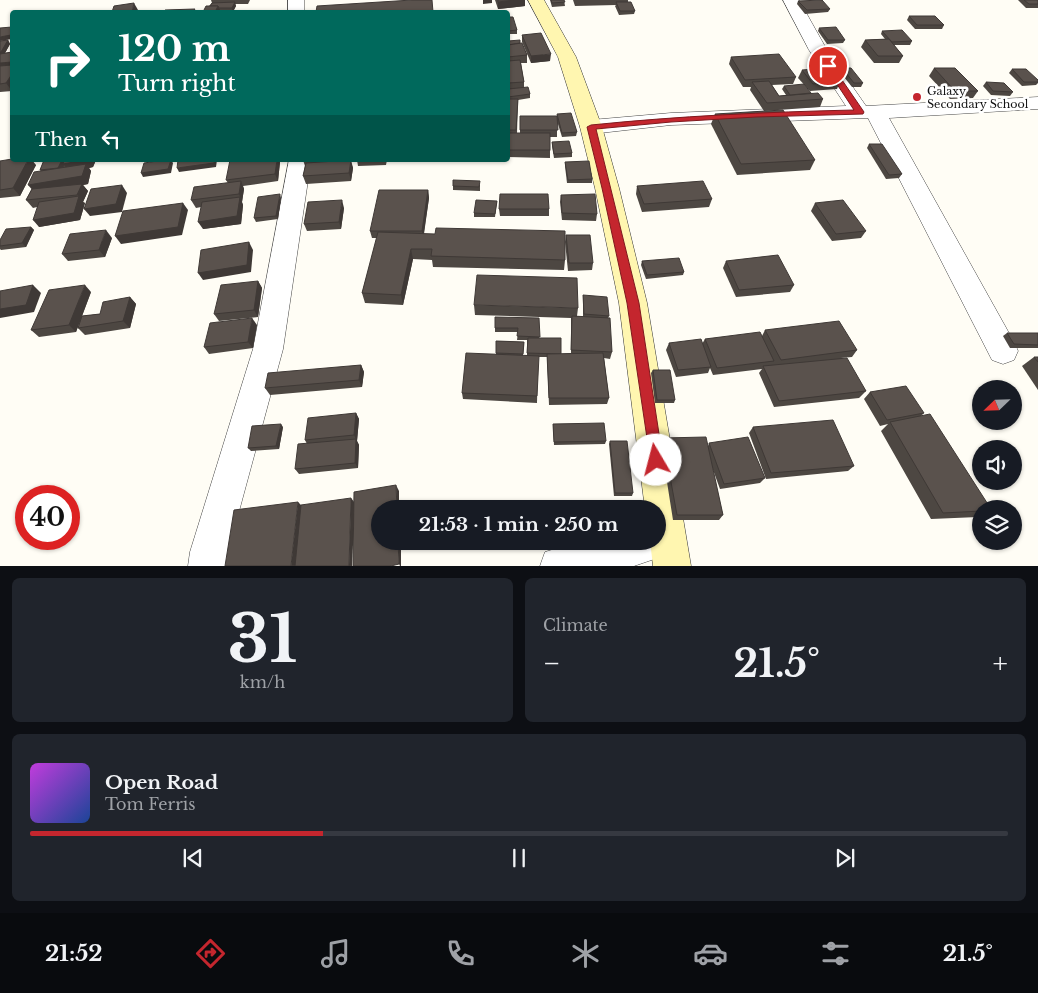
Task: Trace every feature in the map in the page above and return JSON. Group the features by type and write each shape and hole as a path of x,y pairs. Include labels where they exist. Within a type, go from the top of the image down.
{"street":[{"path":"536,0 567,57 591,127 607,188 633,303 658,500"},
{"path":"791,0 818,50 867,112 1003,351"},
{"path":"591,127 736,116 867,112 1038,102"},
{"path":"208,566 209,552 268,349 300,162"},
{"path":"559,566 647,550"}],"building":[{"path":"432,0 433,10 316,10 317,6"},
{"path":"498,0 514,0 498,2"},
{"path":"551,0 564,0 565,2 552,3"},
{"path":"822,0 830,9 807,10 798,1"},
{"path":"1024,0 1038,0 1038,4 1029,4"},
{"path":"235,2 232,8 210,6 212,3"},
{"path":"616,2 631,2 635,11 620,11"},
{"path":"134,3 132,10 113,10 114,6"},
{"path":"206,6 218,6 216,10 204,10"},
{"path":"909,16 935,16 944,25 917,25"},
{"path":"510,17 513,17 517,30 510,31"},
{"path":"10,27 10,35 0,37 0,28"},
{"path":"836,27 845,40 828,40 819,28"},
{"path":"902,30 912,41 892,42 882,31"},
{"path":"541,33 551,54 531,56 522,35"},
{"path":"889,39 903,56 878,56 865,40"},
{"path":"8,40 1,52 0,52 0,41"},
{"path":"520,40 520,43 510,45 510,41"},
{"path":"522,43 527,55 510,57 510,45"},
{"path":"10,52 10,62 0,63 0,54"},
{"path":"779,54 796,77 745,80 731,57"},
{"path":"520,60 524,82 510,83 510,61"},
{"path":"10,65 10,77 6,83 0,84 0,66"},
{"path":"828,68 840,81 813,84 802,70"},
{"path":"842,68 851,68 863,83 854,83"},
{"path":"934,68 955,68 978,91 955,91"},
{"path":"1012,69 1026,69 1038,82 1024,82"},
{"path":"769,81 779,96 818,93 823,99 767,103 752,82"},
{"path":"986,82 1004,83 1013,92 993,91"},
{"path":"804,84 811,93 790,95 784,86"},
{"path":"528,87 530,94 510,97 510,89"},
{"path":"510,99 518,99 516,130 510,130"},
{"path":"783,110 815,160 741,164 715,114"},
{"path":"571,113 577,132 562,133 557,114"},
{"path":"520,116 557,116 558,130 520,130"},
{"path":"510,133 550,133 550,150 510,150"},
{"path":"569,141 572,153 554,154 552,142"},
{"path":"869,144 882,144 902,174 889,175"},
{"path":"10,159 10,162 27,162 13,188 0,190 0,161"},
{"path":"589,161 592,179 568,180 565,162"},
{"path":"43,162 61,162 58,168 40,170"},
{"path":"170,162 168,169 141,173 144,163"},
{"path":"178,162 214,162 214,163 177,168"},
{"path":"230,162 277,162 275,174 226,180"},
{"path":"351,162 349,173 303,176 306,163"},
{"path":"86,164 82,176 28,185 34,172"},
{"path":"453,180 480,181 479,187 453,186"},
{"path":"241,181 239,194 191,200 194,187"},
{"path":"703,181 712,199 644,204 637,186"},
{"path":"82,184 77,195 26,200 32,189"},
{"path":"122,185 116,204 84,209 91,189"},
{"path":"379,190 428,190 422,231 370,231"},
{"path":"280,194 276,216 254,218 258,197"},
{"path":"500,194 548,194 549,209 499,209"},
{"path":"595,194 597,214 562,213 561,195"},
{"path":"79,196 74,213 33,220 39,202"},
{"path":"240,197 237,216 198,222 202,202"},
{"path":"342,200 339,222 304,224 308,202"},
{"path":"476,200 497,201 495,214 474,213"},
{"path":"843,200 866,231 836,234 815,203"},
{"path":"183,203 178,227 115,236 123,211"},
{"path":"31,227 22,243 0,246 0,240 6,229"},
{"path":"436,228 565,231 565,260 431,256 432,249 411,249 401,295 362,293 378,232 435,234"},
{"path":"106,230 99,250 62,254 70,234"},
{"path":"566,235 590,235 593,263 569,263"},
{"path":"249,242 247,265 198,273 201,250"},
{"path":"778,255 794,285 739,290 726,261"},
{"path":"679,258 684,272 647,275 642,261"},
{"path":"477,275 577,278 578,308 474,305"},
{"path":"258,281 254,310 214,314 221,285"},
{"path":"33,285 26,305 0,309 0,291"},
{"path":"85,285 69,325 31,330 49,290"},
{"path":"583,295 607,297 609,316 584,314"},
{"path":"130,297 123,321 78,328 82,316 100,314 103,302"},
{"path":"572,316 610,318 612,352 571,350"},
{"path":"495,317 539,318 540,337 517,336 518,328 495,328"},
{"path":"252,318 248,342 204,347 210,323"},
{"path":"839,321 857,350 781,360 765,330"},
{"path":"760,332 774,361 717,368 705,339"},
{"path":"1007,333 1038,333 1038,345 1014,344"},
{"path":"528,338 561,338 561,354 527,353"},
{"path":"701,339 711,367 678,370 669,343"},
{"path":"496,341 524,342 523,354 496,353"},
{"path":"466,353 539,356 537,396 462,393"},
{"path":"603,353 609,398 549,398 547,354"},
{"path":"847,358 866,391 779,401 763,366"},
{"path":"361,365 359,380 265,388 268,373"},
{"path":"653,370 670,370 675,400 657,400"},
{"path":"906,386 924,413 887,420 870,392"},
{"path":"356,413 354,435 305,440 308,418"},
{"path":"930,414 972,479 972,490 979,490 985,500 972,500 972,511 943,513 890,422"},
{"path":"833,420 854,466 771,473 753,427"},
{"path":"604,423 606,441 554,442 553,424"},
{"path":"281,424 276,446 248,448 252,426"},
{"path":"706,437 723,515 677,515 663,438"},
{"path":"748,437 765,478 724,484 709,443"},
{"path":"356,439 355,463 295,469 298,444"},
{"path":"610,441 627,441 633,493 615,493"},
{"path":"396,485 397,500 371,500 371,550 398,550 399,564 391,566 353,566 354,492"},
{"path":"351,498 349,566 295,566 301,505"},
{"path":"298,502 291,566 225,566 234,510"}],"place":[{"name":"Galaxy Secondary School","path":"917,97"}],"route":[{"path":"656,460 633,303 591,127 773,114 860,112 828,66"}]}
